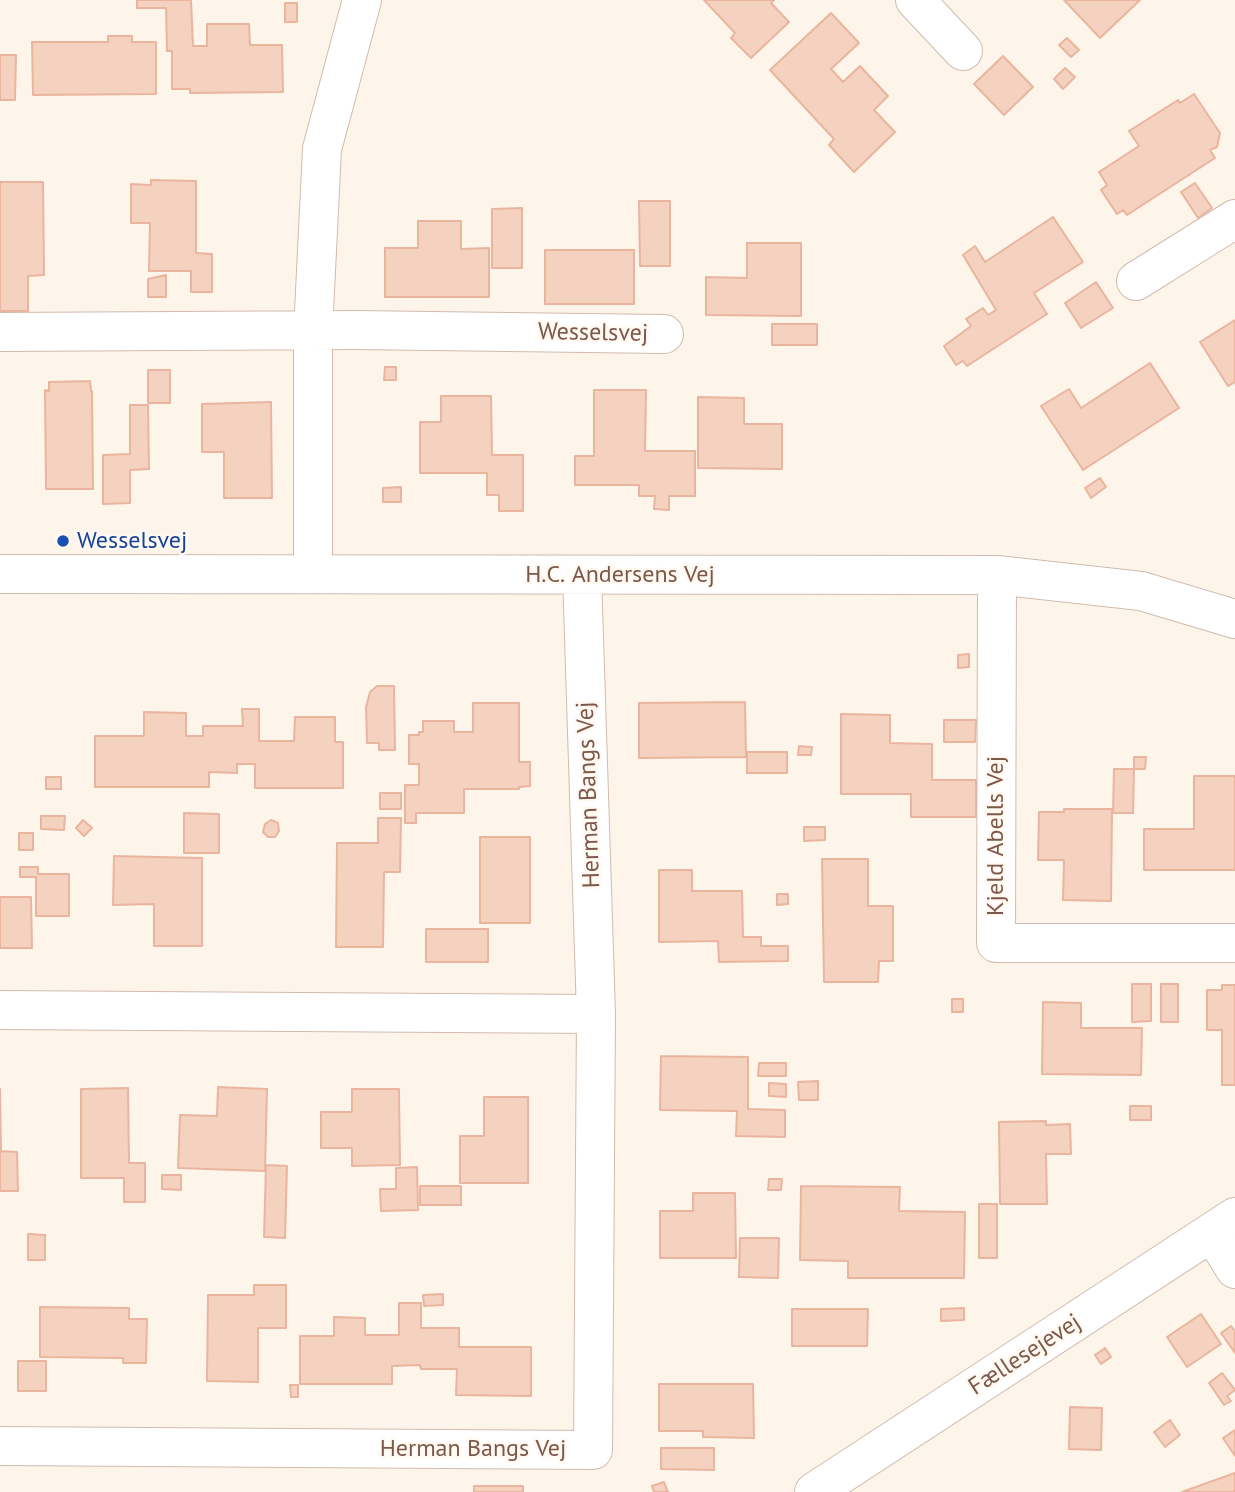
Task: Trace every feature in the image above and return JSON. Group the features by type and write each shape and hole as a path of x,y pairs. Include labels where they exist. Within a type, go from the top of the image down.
{"street":[{"path":"313,574 313,332 322,149 362,0"},
{"path":"915,0 963,51"},
{"path":"1136,281 1235,219"},
{"name":"Wesselsvej","path":"0,332 354,330 664,334"},
{"name":"H.C. Andersens Vej","path":"0,574 997,575 1141,591 1235,619"},
{"name":"Herman Bangs Vej","path":"0,1446 593,1450 596,1014 582,575"},
{"name":"Kjeld Abells Vej","path":"997,575 996,943 1235,943"},
{"path":"0,1010 596,1014"},
{"path":"1223,1225 1235,1269"},
{"name":"Fællesejevej","path":"814,1492 1223,1225"}],"building":[{"path":"137,0 191,0 193,46 207,46 207,24 249,24 250,45 282,45 283,92 190,93 190,89 172,89 172,51 167,51 166,8 137,8"},
{"path":"704,0 774,0 771,3 789,22 751,58 731,38 735,33"},
{"path":"1064,0 1140,0 1100,38"},
{"path":"285,3 297,3 297,22 285,22"},
{"path":"831,13 859,43 831,69 843,82 860,66 888,96 874,110 895,132 854,172 829,145 834,139 770,70"},
{"path":"108,36 132,36 132,42 156,42 156,94 33,95 32,42 108,42"},
{"path":"1067,38 1079,50 1071,57 1059,45"},
{"path":"0,55 16,55 15,100 0,100"},
{"path":"1003,56 1033,87 1004,115 974,84"},
{"path":"1065,68 1075,77 1063,89 1054,79"},
{"path":"1194,94 1220,133 1217,147 1210,150 1215,158 1127,215 1123,210 1117,214 1101,190 1107,185 1099,172 1139,146 1129,131 1178,100 1180,103"},
{"path":"151,180 196,181 196,253 212,254 212,292 191,292 191,271 149,271 150,223 131,223 131,184 151,185"},
{"path":"0,182 43,182 44,275 28,276 28,311 0,311"},
{"path":"1195,183 1212,208 1198,218 1181,192"},
{"path":"639,201 670,201 670,266 640,266"},
{"path":"522,208 522,268 492,268 492,209"},
{"path":"1053,217 1083,262 1034,293 1047,314 967,366 963,361 956,365 944,346 971,326 966,319 983,308 988,315 996,310 963,255 975,246 985,262"},
{"path":"418,221 461,221 461,249 489,248 489,297 385,297 385,248 418,248"},
{"path":"747,243 801,243 801,316 706,315 706,277 747,278"},
{"path":"545,250 634,250 634,304 545,304"},
{"path":"166,275 166,297 148,297 148,279"},
{"path":"1096,282 1113,308 1081,328 1065,303"},
{"path":"1235,320 1235,382 1228,386 1200,342"},
{"path":"772,324 817,324 817,345 772,345"},
{"path":"1150,363 1179,408 1083,470 1041,406 1069,389 1081,408"},
{"path":"385,367 396,367 396,380 384,380"},
{"path":"148,370 170,370 170,403 148,403"},
{"path":"90,381 93,489 46,489 45,390 49,391 49,382"},
{"path":"594,390 646,390 645,451 695,451 695,496 669,496 669,510 654,509 655,496 639,496 639,485 575,485 575,456 594,456"},
{"path":"441,396 491,396 492,455 523,455 523,511 499,511 499,495 487,495 487,473 420,473 420,422 441,422"},
{"path":"698,397 744,398 744,424 782,424 782,469 698,468"},
{"path":"271,402 272,498 224,498 224,452 202,452 202,404"},
{"path":"130,405 148,405 149,469 130,470 130,503 103,504 103,455 130,454"},
{"path":"1100,478 1106,487 1091,498 1085,488"},
{"path":"401,487 401,502 383,502 383,488"},
{"path":"969,654 969,667 958,668 958,655"},
{"path":"377,686 394,686 395,750 379,750 379,743 367,743 366,707 370,692"},
{"path":"745,702 746,757 639,758 639,703"},
{"path":"473,703 519,703 519,762 530,762 530,786 519,789 464,789 464,813 416,813 416,823 405,823 405,785 419,785 419,764 409,764 409,735 423,732 423,721 454,721 454,732 473,732"},
{"path":"242,709 259,709 259,741 294,741 295,717 335,717 335,742 343,742 343,788 255,788 255,764 237,764 237,773 209,772 209,787 95,787 95,736 144,736 144,712 186,713 186,736 203,736 203,726 243,726"},
{"path":"841,714 890,715 890,743 932,744 932,780 976,780 976,817 911,817 911,794 841,794"},
{"path":"944,720 976,720 975,742 944,742"},
{"path":"799,746 812,747 811,755 798,755"},
{"path":"747,752 787,752 787,773 747,773"},
{"path":"1134,757 1146,757 1145,769 1134,769"},
{"path":"1114,769 1134,769 1133,813 1113,813"},
{"path":"1194,776 1235,776 1235,870 1144,870 1144,829 1194,829"},
{"path":"46,777 61,777 61,789 46,789"},
{"path":"380,793 401,793 401,809 380,809"},
{"path":"1064,809 1112,809 1111,901 1063,900 1064,860 1038,860 1039,812 1064,812"},
{"path":"184,813 219,814 219,853 184,853"},
{"path":"41,816 65,816 64,830 41,829"},
{"path":"378,818 401,818 400,872 384,872 383,947 336,947 337,843 378,843"},
{"path":"83,820 92,828 84,836 76,828"},
{"path":"271,820 278,823 279,831 275,837 268,837 263,832 265,824"},
{"path":"804,827 825,827 825,840 804,841"},
{"path":"19,833 33,833 33,850 19,850"},
{"path":"480,837 530,837 530,923 480,923"},
{"path":"114,856 202,858 202,946 154,946 154,904 113,905"},
{"path":"822,859 868,859 868,906 893,906 893,961 879,961 878,982 824,982"},
{"path":"20,867 38,867 38,874 69,874 69,916 36,916 36,877 20,877"},
{"path":"659,870 692,870 692,891 742,891 743,937 761,937 761,946 788,946 788,961 719,962 718,941 659,942"},
{"path":"777,894 788,894 788,904 777,905"},
{"path":"0,897 31,897 32,948 0,948"},
{"path":"426,929 488,929 488,962 426,962"},
{"path":"1132,984 1151,984 1151,1021 1132,1022"},
{"path":"1161,984 1178,984 1178,1022 1161,1022"},
{"path":"1222,985 1235,985 1235,1085 1222,1085 1222,1030 1207,1030 1207,990 1222,990"},
{"path":"952,999 963,999 963,1012 952,1012"},
{"path":"1043,1002 1081,1003 1081,1028 1142,1028 1141,1075 1042,1074"},
{"path":"661,1056 748,1057 748,1109 785,1110 785,1137 736,1136 737,1111 660,1110"},
{"path":"759,1063 786,1063 786,1076 758,1076"},
{"path":"818,1081 818,1100 799,1100 798,1082"},
{"path":"769,1083 786,1084 786,1097 769,1096"},
{"path":"218,1087 267,1089 265,1171 178,1168 180,1115 217,1116"},
{"path":"128,1088 129,1163 145,1163 145,1202 124,1202 124,1178 81,1178 81,1089"},
{"path":"0,1089 1,1151 17,1152 18,1191 0,1191"},
{"path":"352,1089 399,1089 400,1165 352,1166 352,1148 321,1148 321,1112 352,1112"},
{"path":"484,1097 528,1097 528,1183 460,1183 460,1136 484,1136"},
{"path":"1130,1106 1151,1106 1151,1120 1130,1120"},
{"path":"1046,1121 1046,1125 1070,1124 1071,1154 1046,1154 1047,1204 1000,1204 999,1122"},
{"path":"266,1165 287,1166 285,1238 264,1237"},
{"path":"417,1167 418,1210 381,1211 380,1189 396,1189 396,1168"},
{"path":"162,1175 181,1175 181,1190 162,1189"},
{"path":"769,1179 782,1179 781,1190 768,1190"},
{"path":"420,1186 461,1186 461,1205 420,1205"},
{"path":"801,1186 900,1187 899,1211 965,1212 964,1278 848,1278 848,1261 800,1260"},
{"path":"693,1193 735,1193 736,1258 660,1258 660,1211 693,1211"},
{"path":"979,1204 997,1204 997,1258 979,1258"},
{"path":"28,1234 45,1235 45,1260 28,1260"},
{"path":"740,1238 779,1238 778,1278 739,1277"},
{"path":"254,1285 286,1285 286,1328 258,1328 258,1382 207,1381 208,1295 254,1295"},
{"path":"443,1294 443,1305 424,1306 423,1295"},
{"path":"399,1303 421,1303 421,1328 459,1328 459,1347 531,1347 531,1396 456,1395 457,1369 421,1369 420,1365 392,1366 392,1384 300,1384 300,1336 334,1336 334,1317 365,1318 365,1335 399,1335"},
{"path":"40,1307 129,1308 129,1319 147,1319 146,1363 123,1363 123,1358 40,1357"},
{"path":"964,1308 964,1320 941,1321 941,1309"},
{"path":"792,1309 868,1309 867,1346 792,1346"},
{"path":"1201,1314 1221,1344 1187,1367 1167,1337"},
{"path":"1231,1326 1235,1331 1235,1353 1221,1333"},
{"path":"1105,1348 1111,1357 1101,1364 1095,1355"},
{"path":"18,1361 46,1361 46,1391 18,1391"},
{"path":"1222,1373 1235,1390 1227,1396 1231,1401 1224,1405 1209,1383"},
{"path":"659,1384 753,1384 754,1438 703,1437 703,1431 659,1431"},
{"path":"290,1385 298,1385 298,1397 291,1397"},
{"path":"1070,1407 1102,1408 1101,1450 1069,1449"},
{"path":"1170,1420 1180,1435 1165,1447 1154,1432"},
{"path":"1235,1430 1235,1456 1223,1438"},
{"path":"661,1448 714,1448 714,1470 661,1469"},
{"path":"1235,1473 1235,1492 1182,1492"},
{"path":"664,1482 668,1492 654,1492 652,1486"},
{"path":"474,1486 523,1486 523,1492 474,1492"}],"place":[{"name":"Wesselsvej","path":"63,541"}]}
